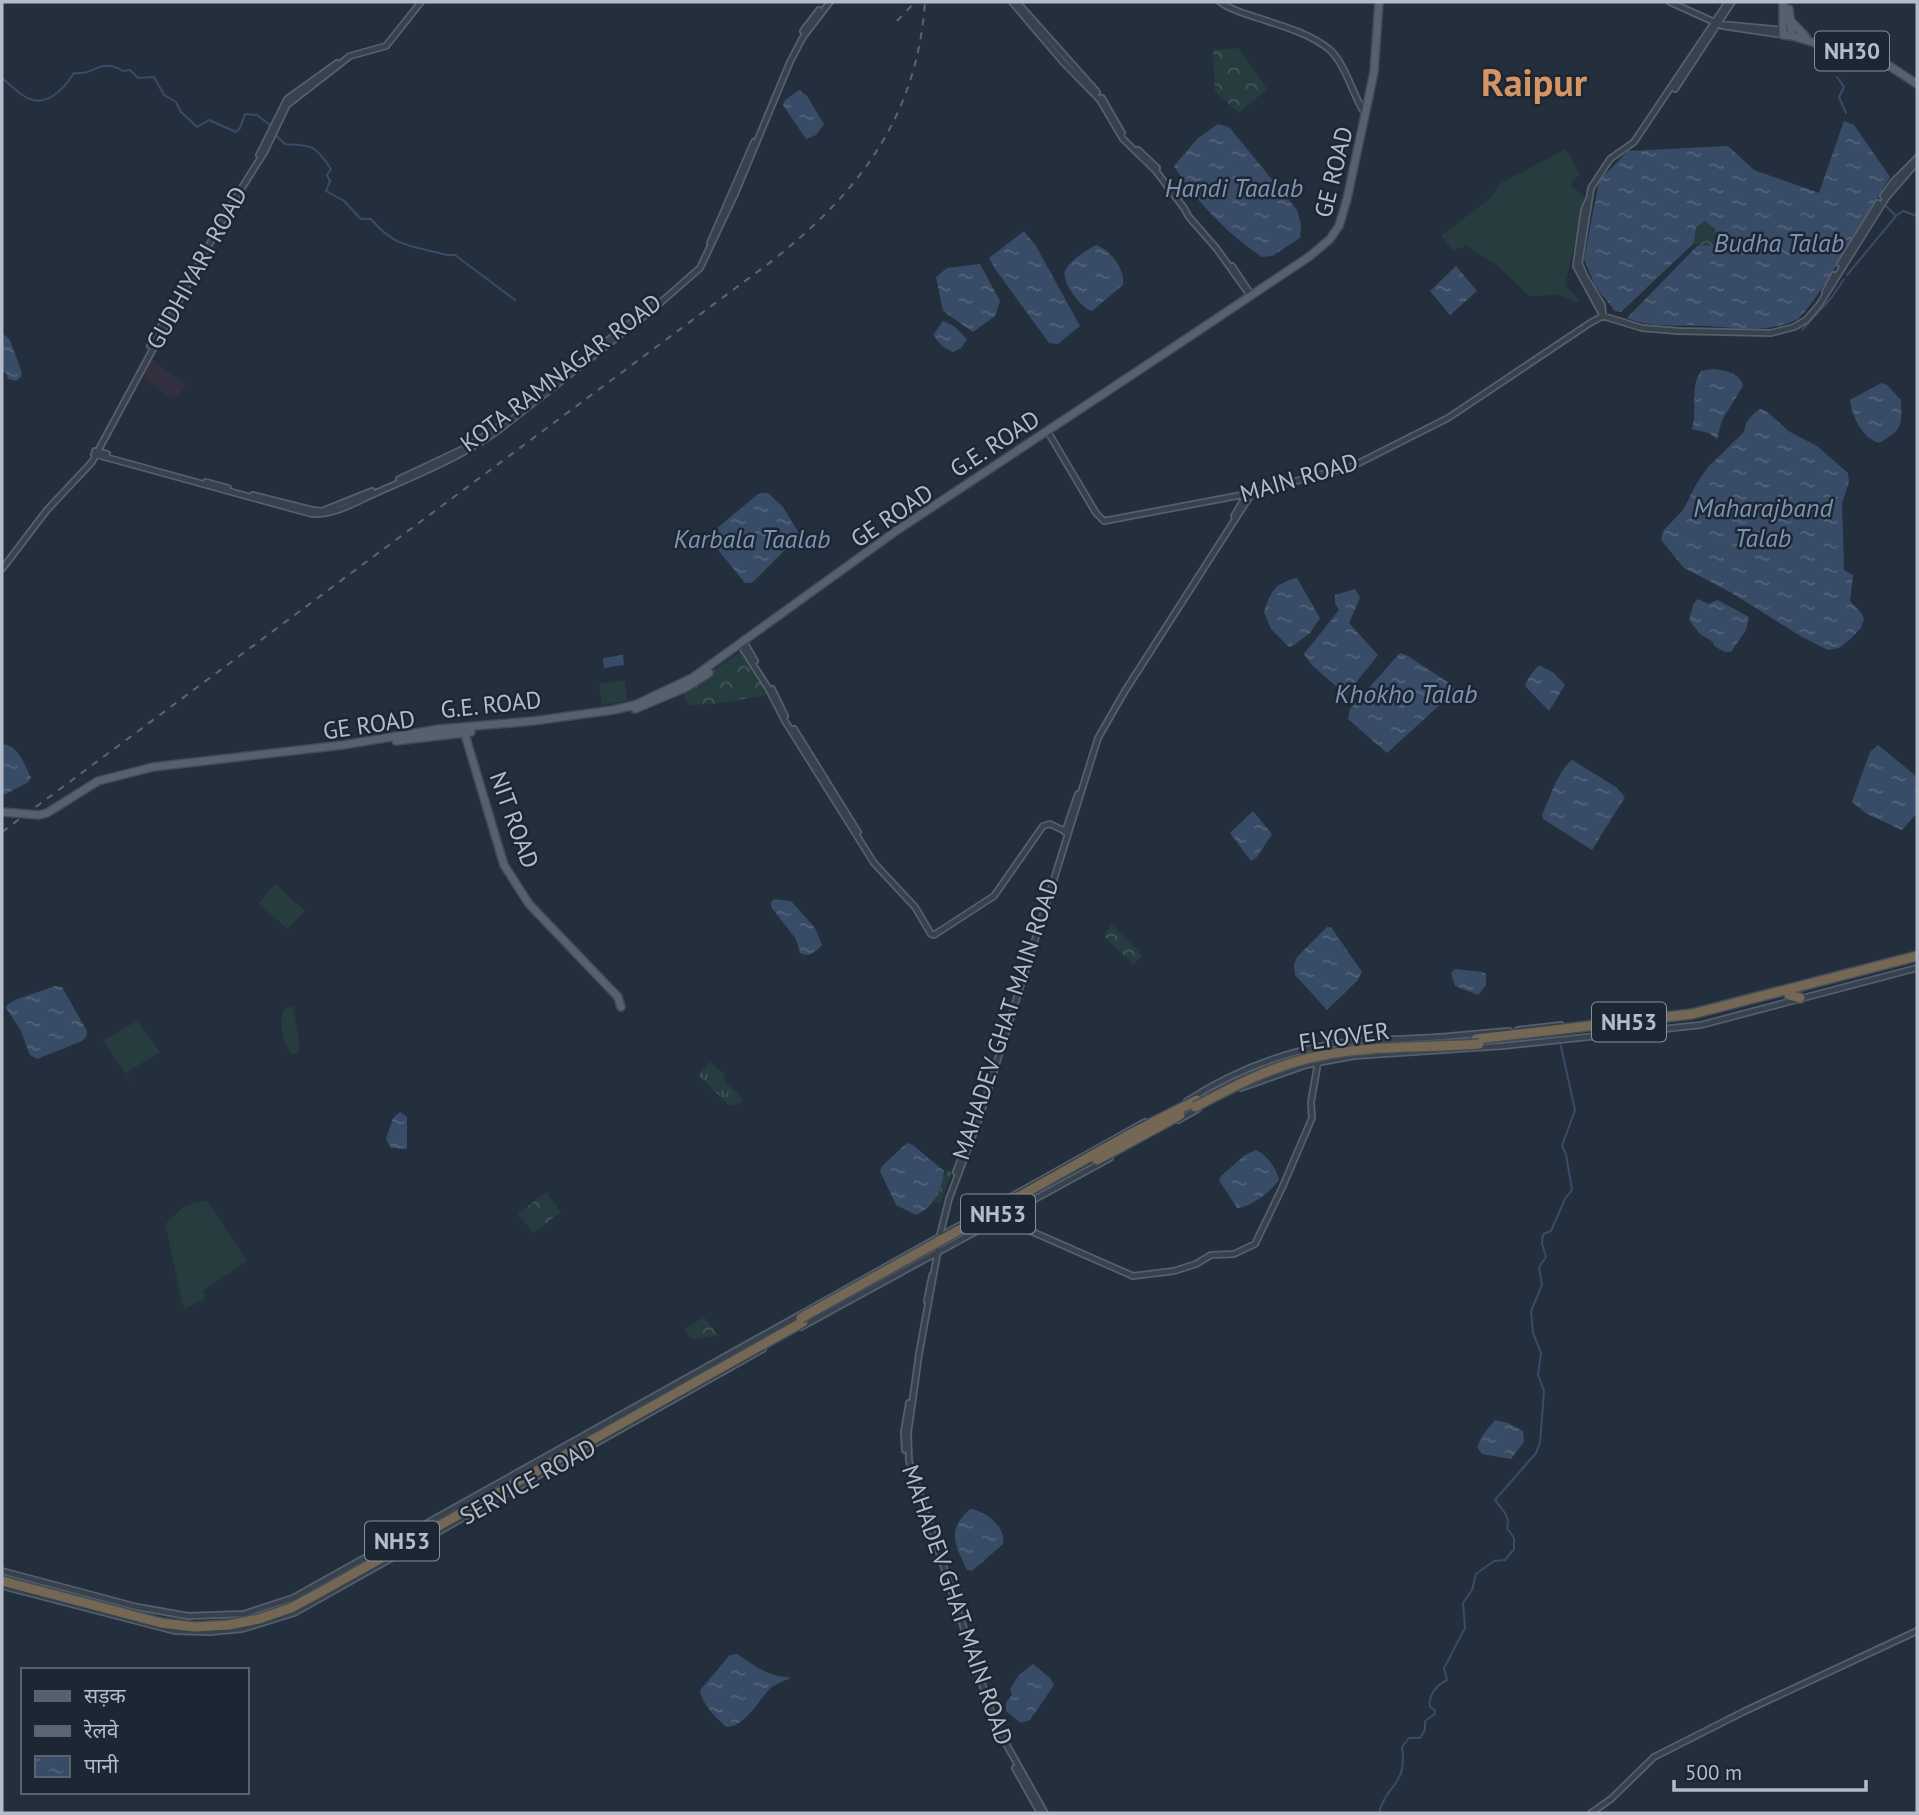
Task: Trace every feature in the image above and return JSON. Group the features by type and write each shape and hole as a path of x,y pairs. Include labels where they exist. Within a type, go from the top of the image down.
{"highway":[{"name":"NH53","path":"1822,984 1917,954"},
{"name":"NH53","path":"1484,1041 1692,1014 1917,961"},
{"path":"1784,992 1800,998"},
{"name":"FLYOVER","path":"1172,1121 1193,1104 1242,1076 1320,1051 1374,1044 1484,1041"},
{"name":"NH53","path":"2,1576 155,1616 190,1621 240,1618 290,1603 766,1345 802,1320 1054,1181 1132,1133 1193,1104"},
{"name":"NH53","path":"1083,1164 1172,1121"},
{"name":"NH53","path":"290,1603 770,1332 802,1320"}],"main road":[{"name":"GE ROAD","path":"743,645 897,535 1333,242 1350,199 1376,74 1380,2"},
{"name":"NH30","path":"1786,2 1790,19 1787,33"},
{"name":"NH30","path":"1786,2 1787,33"},
{"path":"1790,19 1806,37"},
{"name":"NH30","path":"1787,33 1891,62 1917,79"},
{"name":"NH30","path":"1787,33 1888,65 1917,84"},
{"name":"G.E. ROAD","path":"465,730 635,705 685,682 743,645"},
{"name":"GE ROAD","path":"442,732 465,730"},
{"name":"NIT ROAD","path":"465,730 504,865 529,904 618,998 621,1006"},
{"name":"G.E. ROAD","path":"2,812 40,815 58,807 98,781 158,766 195,764 442,732"}],"street":[{"name":"GUDHIYARI ROAD","path":"2,566 47,510 86,470 228,210 265,151 289,102 350,56 386,46 419,2"},
{"path":"96,453 312,514 321,514 344,507 469,450 682,286 700,268 721,227 790,62 807,31 828,2"},
{"path":"1015,2 1063,62 1098,98 1123,139 1156,170 1251,296"},
{"path":"1220,2 1237,12 1292,30 1330,50 1338,59 1366,115"},
{"path":"1670,2 1717,23 1759,33 1787,33"},
{"path":"1730,2 1654,120 1634,142 1604,165 1591,188 1580,265 1602,304 1603,316 1642,328 1678,331 1767,333 1784,330 1801,320 1817,304 1885,193 1917,160"},
{"name":"MAIN ROAD","path":"1048,434 1096,513 1104,521 1249,493 1353,466 1448,418 1603,316"},
{"name":"MAHADEV GHAT MAIN ROAD","path":"1042,1813 995,1731 924,1521 906,1460 904,1432 947,1199 978,1112 1102,726 1249,493"},
{"path":"743,645 877,863 908,894 932,932 954,921 992,895 1043,824 1049,822 1067,831"},
{"path":"1784,992 1917,954"},
{"path":"1172,1121 1262,1079 1318,1062 1484,1041 1701,1025 1917,968"},
{"path":"770,1332 939,1236 1083,1164 1226,1079 1280,1058 1324,1045 1361,1040 1450,1037 1484,1041"},
{"path":"1001,1218 1133,1276 1174,1271 1211,1255 1229,1255 1255,1244 1313,1115 1311,1102 1324,1045"},
{"name":"SERVICE ROAD","path":"2,1587 174,1631 210,1632 269,1623 294,1613 735,1367 766,1345 1001,1218 1083,1164"},
{"path":"1591,1813 1611,1799 1654,1757 1745,1711 1917,1631"}],"shaded area":[{"path":"149,357 186,385 174,400 143,378 145,375 142,373"}],"green space":[{"path":"1238,48 1267,89 1239,113 1215,91 1213,50"},
{"path":"1566,149 1580,174 1570,185 1586,197 1565,285 1580,301 1576,302 1560,295 1529,296 1499,267 1467,246 1453,250 1441,236 1490,198 1501,183"},
{"path":"1705,221 1715,229 1717,241 1712,245 1697,246 1694,243 1695,229"},
{"path":"742,651 754,666 769,695 688,705 683,692"},
{"path":"625,680 627,701 602,705 599,684"},
{"path":"275,884 305,911 288,929 258,904"},
{"path":"1111,924 1142,955 1134,965 1104,936"},
{"path":"293,1006 300,1046 297,1054 291,1054 288,1049 281,1026 284,1009"},
{"path":"137,1021 160,1052 126,1073 132,1084 103,1040"},
{"path":"710,1062 725,1075 723,1079 743,1100 738,1105 730,1106 698,1075"},
{"path":"946,1170 952,1172 940,1204 934,1201"},
{"path":"546,1192 561,1212 533,1233 518,1214"},
{"path":"207,1200 247,1261 203,1291 205,1299 184,1309 165,1224 185,1206"},
{"path":"704,1317 719,1336 692,1339 684,1330"}],"water":[{"path":"799,90 807,96 824,124 816,135 806,139 783,105 785,100"},
{"name":"Budha Talab","path":"1844,121 1854,125 1890,177 1829,277 1796,320 1774,327 1752,329 1656,325 1627,318 1697,246 1712,245 1717,241 1715,229 1705,221 1696,227 1694,243 1621,312 1615,311 1595,286 1584,259 1599,181 1628,151 1728,146 1754,170 1819,193"},
{"name":"Handi Taalab","path":"1218,124 1229,127 1297,210 1301,225 1300,238 1272,256 1262,257 1225,227 1202,204 1174,166 1197,139"},
{"path":"1024,231 1036,246 1080,326 1058,344 1049,343 989,258"},
{"path":"1096,245 1107,251 1116,261 1122,272 1123,285 1092,311 1073,294 1066,281 1065,271 1079,256"},
{"path":"980,264 1000,301 995,316 973,332 943,311 936,277 947,268"},
{"path":"1456,266 1477,291 1450,315 1430,291"},
{"path":"943,321 954,326 967,339 961,348 953,352 942,346 933,335"},
{"path":"5,335 10,340 22,373 16,381 8,379 2,371 2,336"},
{"path":"1713,369 1735,375 1743,386 1722,420 1717,439 1709,433 1692,429 1697,378 1701,371"},
{"path":"1881,383 1887,385 1901,400 1901,416 1896,431 1879,443 1859,426 1850,400"},
{"name":"Maharajband Talab","path":"1760,409 1790,432 1817,446 1848,473 1849,482 1842,503 1844,570 1853,575 1850,601 1864,619 1861,628 1839,648 1828,650 1802,637 1730,592 1684,568 1661,540 1663,531 1683,510 1708,467 1744,432 1749,419"},
{"name":"Karbala Taalab","path":"768,493 783,507 800,535 755,580 745,583 719,551 712,537 716,529 758,494"},
{"path":"1297,578 1320,618 1310,633 1291,647 1271,629 1264,612 1274,589"},
{"path":"1355,589 1360,598 1349,623 1378,655 1346,695 1313,666 1304,654 1339,610 1335,595"},
{"path":"1698,599 1708,604 1718,600 1749,617 1746,630 1731,652 1714,646 1689,620 1694,603"},
{"name":"Khokho Talab","path":"1400,653 1452,685 1455,691 1387,753 1348,719 1350,709"},
{"path":"623,655 624,665 604,668 603,658"},
{"path":"1539,665 1554,673 1565,685 1549,711 1525,686"},
{"path":"2,744 17,752 31,778 27,783 2,796"},
{"path":"1878,745 1917,777 1917,813 1902,830 1867,814 1852,802 1870,752"},
{"path":"1572,760 1616,787 1625,797 1592,850 1543,819 1542,815 1558,778"},
{"path":"1253,811 1272,834 1257,857 1251,861 1230,833"},
{"path":"774,899 791,901 815,928 822,945 815,952 810,955 800,953 796,939 771,907"},
{"path":"1327,927 1331,927 1362,972 1358,980 1327,1010 1295,975 1294,965 1297,957"},
{"path":"1455,969 1483,972 1486,974 1486,985 1478,995 1455,986 1451,973"},
{"path":"55,986 62,987 87,1031 86,1037 37,1059 30,1055 20,1029 6,1008 15,1000"},
{"path":"400,1112 407,1117 407,1149 391,1148 386,1139 393,1118"},
{"path":"907,1143 944,1171 936,1197 916,1215 896,1205 880,1171"},
{"path":"1256,1150 1270,1162 1279,1179 1261,1198 1237,1208 1219,1180 1245,1155"},
{"path":"1495,1420 1523,1431 1524,1442 1511,1459 1482,1454 1477,1447"},
{"path":"970,1509 994,1521 1003,1538 1003,1544 972,1571 967,1570 955,1538 958,1524"},
{"path":"737,1654 768,1673 789,1679 773,1686 740,1722 726,1727 706,1705 700,1690 730,1655"},
{"path":"1033,1664 1050,1678 1054,1685 1030,1720 1021,1723 1006,1711 1006,1702 1012,1695 1010,1689 1019,1675"}],"waterway":[{"path":"2,78 24,96 39,101 53,96 74,73 87,72 102,66 115,67 123,71 130,70 138,78 154,77 164,95 176,102 181,112 197,127 209,120 236,132 245,114 257,115 270,125"},
{"path":"1837,77 1844,87 1839,97 1846,113"},
{"path":"274,134 285,144 307,146 321,155 331,169 327,175 330,181 326,191 344,201 361,219 371,219 397,241 455,255 515,300"},
{"path":"1885,205 1896,216"},
{"path":"1847,275 1896,216 1903,211 1917,216"},
{"path":"1802,330 1832,297 1844,279"},
{"path":"1379,1813 1402,1770 1402,1747 1409,1738 1420,1738 1425,1730 1425,1721 1435,1714 1435,1710 1430,1707 1430,1698 1447,1680 1444,1668 1465,1628 1463,1603 1472,1590 1476,1574 1494,1561 1505,1560 1514,1549 1514,1538 1507,1528 1507,1516 1495,1500 1536,1453 1540,1443 1544,1391 1538,1375 1541,1353 1533,1333 1531,1311 1542,1285 1539,1267 1546,1257 1542,1244 1543,1234 1551,1231 1565,1199 1572,1190 1566,1154 1562,1146 1575,1110 1560,1042"}],"railway":[{"path":"897,21 915,2"},
{"path":"2,832 800,238 855,181 877,151 895,118 910,82 920,44 925,2"}],"district":[{"name":"Raipur","path":"1534,83"}]}
